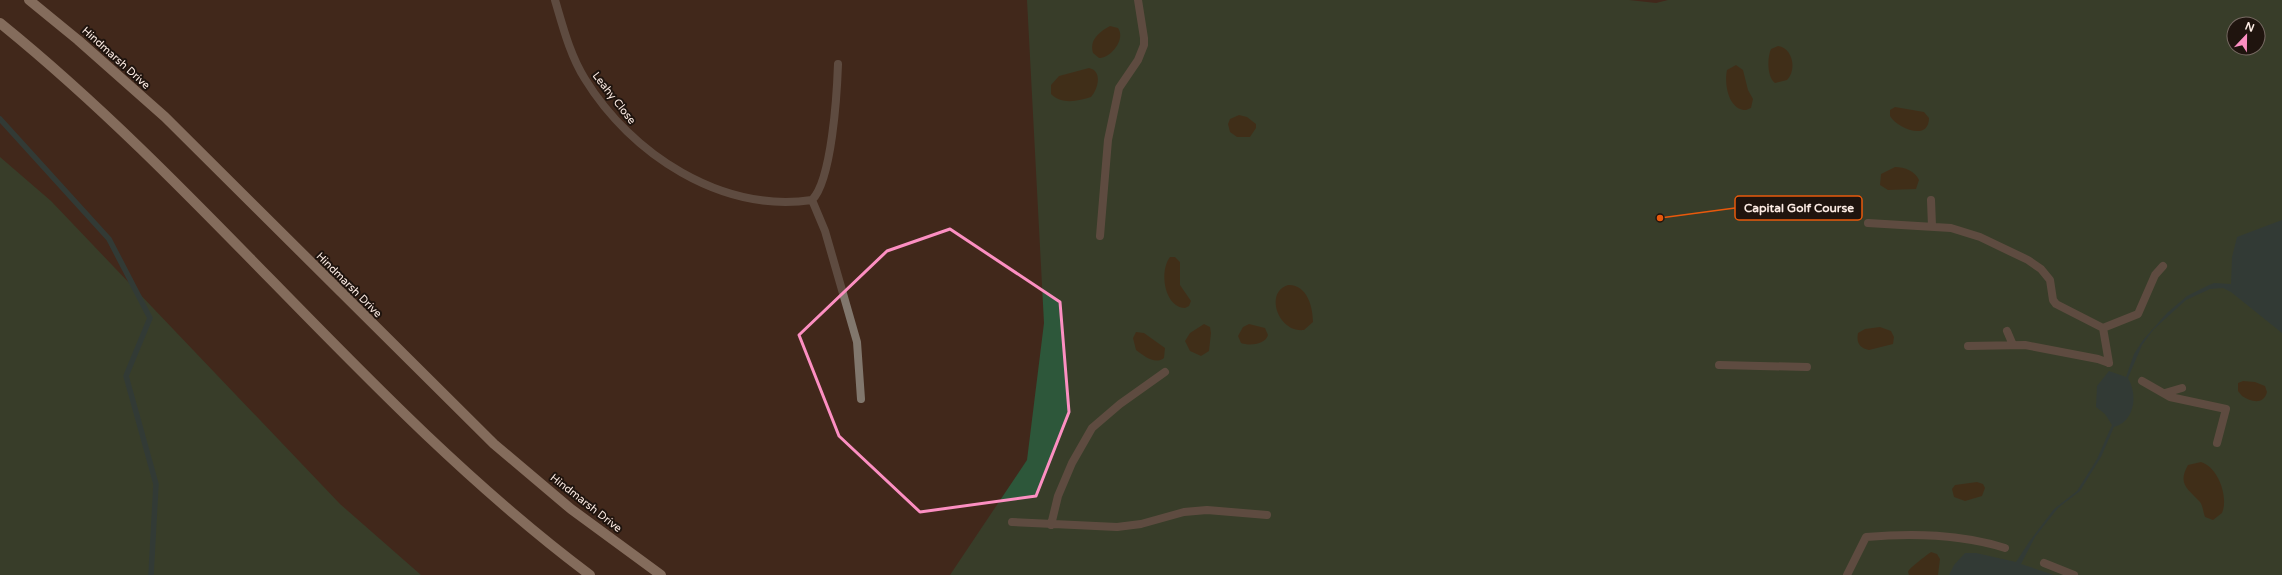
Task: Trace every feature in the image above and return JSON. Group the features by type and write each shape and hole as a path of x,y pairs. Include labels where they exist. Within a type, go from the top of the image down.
{"main road":[{"name":"Hindmarsh Drive","path":"29,0 78,40 165,117 494,444 571,509 661,575"},
{"path":"0,23 74,86 148,154 397,406 467,472 518,518 590,575"}],"street":[{"name":"Leahy Close","path":"555,0 571,50 584,78 612,116 629,134 649,151 689,176 731,192 786,202 812,200"},
{"path":"1100,236 1108,140 1119,88 1138,60 1144,45 1138,0"},
{"path":"838,64 836,118 821,185 812,200 825,231 857,342 861,399"},
{"path":"1931,200 1932,226"},
{"path":"1868,223 1960,229 2028,260 2048,276 2056,304 2102,328 2138,314 2156,275 2163,266"},
{"path":"1968,346 2025,345 2074,354 2109,363 2102,328"},
{"path":"2007,331 2013,345"},
{"path":"1719,364 1807,367"},
{"path":"1051,525 1058,496 1069,470 1092,428 1120,404 1165,372"},
{"path":"2142,381 2170,396 2226,409 2217,443"},
{"path":"2165,393 2182,388"},
{"path":"1012,522 1117,527 1141,524 1184,512 1207,510 1267,515"},
{"path":"1847,575 1866,537 1902,534 1946,536 1978,540 2006,548"},
{"path":"2044,562 2074,575"}],"highlighted area":[{"path":"950,229 1060,302 1069,412 1036,496 920,512 839,436 799,335 887,251"}],"green space":[{"path":"1027,0 1629,0 1656,3 1668,0 2282,0 2282,575 950,575 1027,460 1044,323"},
{"path":"0,157 51,201 340,504 421,575 0,575"}],"sand":[{"path":"1110,26 1118,28 1120,32 1119,42 1108,55 1099,58 1093,53 1092,44 1102,31"},
{"path":"1778,46 1787,51 1793,65 1790,76 1787,80 1775,83 1770,76 1768,62 1771,49"},
{"path":"1736,65 1743,70 1748,90 1753,99 1751,108 1746,110 1735,106 1731,101 1727,88 1727,70"},
{"path":"1089,68 1098,76 1096,90 1091,97 1076,101 1065,101 1060,100 1051,94 1051,85 1059,76"},
{"path":"1895,107 1924,112 1929,118 1928,125 1924,130 1919,131 1899,125 1890,116 1890,110"},
{"path":"1239,115 1247,117 1256,124 1256,128 1250,137 1237,137 1230,132 1228,124 1230,119"},
{"path":"1895,167 1906,169 1915,174 1919,180 1916,189 1888,190 1880,185 1881,174"},
{"path":"1170,257 1175,257 1180,262 1180,285 1191,301 1189,306 1185,308 1172,302 1168,295 1164,279 1167,263"},
{"path":"1288,285 1300,288 1310,303 1313,322 1304,330 1295,329 1287,325 1281,319 1277,311 1277,295 1281,289"},
{"path":"1204,324 1210,327 1211,333 1209,351 1201,356 1190,351 1185,341 1190,333"},
{"path":"1249,324 1265,328 1268,335 1264,341 1256,344 1241,343 1238,336 1243,327"},
{"path":"1880,327 1891,331 1894,337 1893,344 1869,350 1863,348 1859,344 1858,333 1865,329"},
{"path":"1136,332 1144,333 1165,348 1164,358 1157,361 1153,360 1136,350 1133,338"},
{"path":"2243,381 2255,382 2265,386 2267,392 2263,399 2260,401 2253,401 2242,396 2238,391 2238,383"},
{"path":"2201,462 2207,465 2217,476 2223,491 2224,506 2222,513 2213,520 2205,517 2200,502 2188,490 2184,482 2185,472 2188,465"},
{"path":"1977,482 1983,484 1985,488 1982,496 1965,501 1954,497 1952,489 1955,485"},
{"path":"1931,552 1937,554 1940,559 1938,575 1909,575 1908,572 1911,568"}],"water":[{"path":"2282,220 2282,333 2231,292 2223,288 2210,289 2186,300 2154,329 2142,345 2128,378 2134,399 2133,407 2130,413 2121,424 2114,427 2101,457 2080,491 2058,508 2035,537 2021,564 2054,575 1949,575 1954,565 1965,553 1976,553 2016,562 2054,509 2077,491 2097,459 2112,425 2105,414 2096,407 2097,386 2109,371 2126,377 2134,354 2143,340 2167,313 2187,296 2214,283 2231,284 2232,257 2237,237"}],"waterway":[{"path":"0,119 109,239 150,318 126,376 156,484 151,575"}],"place":[{"name":"Capital Golf Course","path":"1660,218"}]}
